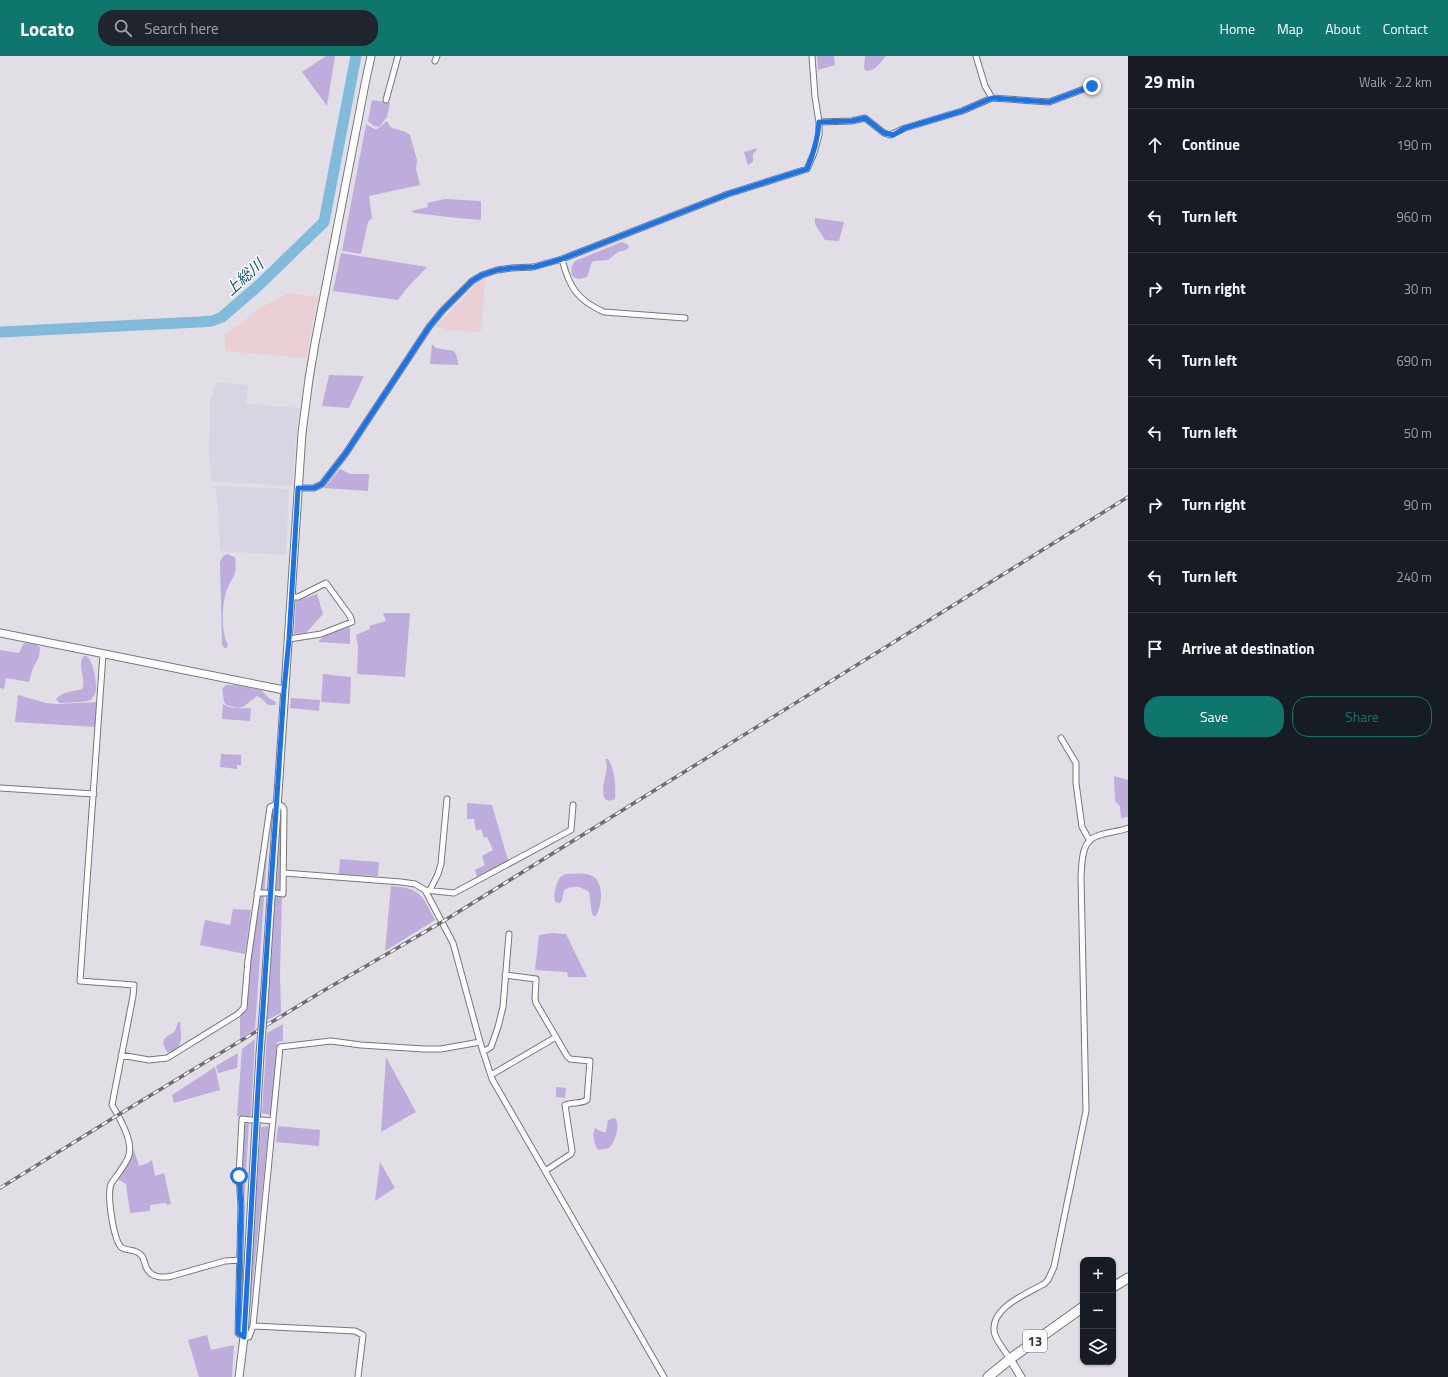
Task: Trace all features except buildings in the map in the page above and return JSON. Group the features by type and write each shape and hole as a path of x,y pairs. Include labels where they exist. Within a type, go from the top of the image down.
{"highway":[{"path":"1116,1285 1128,1278"},
{"name":"13","path":"988,1377 1010,1359 1080,1309"}],"street":[{"path":"239,1377 244,1337 260,1054 302,433 309,379 371,56"},
{"path":"386,100 398,56"},
{"path":"298,488 314,488 322,484 346,453 429,327 443,310 472,281 482,275 497,270 534,267 562,259 728,194 807,169 814,153 819,135 812,56"},
{"path":"976,56 985,86 992,98"},
{"path":"819,122 852,121 865,118 884,133 893,135 905,128 962,111 992,98 1049,102 1092,86"},
{"path":"562,259 569,284 578,295 593,307 604,312 685,318"},
{"path":"289,639 322,634 352,622 350,616 326,583 298,597 292,597"},
{"path":"0,633 284,690"},
{"path":"103,654 80,981 134,985 112,1105 123,1124 130,1152 129,1157 111,1184 108,1197 115,1232 120,1245 126,1250 133,1250 140,1254 144,1259 147,1269 151,1273 158,1276 166,1277 225,1261 240,1260"},
{"path":"1061,738 1076,763 1076,783 1082,827 1090,841"},
{"path":"0,788 94,794"},
{"path":"427,890 438,874 441,864 447,799"},
{"path":"121,1055 149,1060 168,1058 244,1008 248,960 270,807 277,804 282,806 284,809 283,894 277,893"},
{"path":"284,873 401,882 414,884 427,890 454,893 571,830 573,805"},
{"path":"1021,1377 996,1337 994,1331 995,1322 1000,1311 1044,1284 1051,1274 1059,1245 1085,1118 1086,1102 1081,877 1082,855 1090,841 1098,835 1122,831 1128,828"},
{"path":"427,890 453,943 480,1042 492,1079 664,1377"},
{"path":"257,893 266,893"},
{"path":"483,1052 491,1048 503,1006 509,934"},
{"path":"506,975 536,979 536,1003 567,1056 570,1059 590,1061 587,1100 585,1102 565,1105 572,1151 571,1154 545,1171"},
{"path":"491,1075 556,1037"},
{"path":"251,1120 242,1119 239,1176 241,1206 238,1333 244,1337 249,1337 253,1326 280,1047 331,1041 361,1045 441,1049 480,1042"},
{"path":"262,1120 273,1121"},
{"path":"253,1326 355,1331 363,1336 358,1377"}],"shaded area":[{"path":"326,56 335,56 327,106 302,72"},
{"path":"817,56 834,56 835,65 818,70"},
{"path":"865,56 886,56 873,70 867,71 864,69"},
{"path":"372,100 390,103 387,117 379,127 374,126 368,121"},
{"path":"387,121 392,128 406,132 410,135 417,160 416,169 420,185 369,196 372,218 368,222 361,254 342,251 366,124 374,129 377,129"},
{"path":"758,148 753,154 753,162 748,165 744,152"},
{"path":"445,199 481,201 481,220 414,213 411,211 428,207 427,203"},
{"path":"815,218 844,222 839,241 825,240 815,224"},
{"path":"622,242 627,244 629,247 626,250 618,252 608,260 593,261 587,277 579,279 573,277 572,267 573,263 577,260"},
{"path":"341,253 427,267 398,300 333,291"},
{"path":"485,279 481,332 445,330 436,326 477,283"},
{"path":"289,293 318,297 306,358 225,351 225,335 228,332 243,322 256,310"},
{"path":"432,344 436,348 454,351 457,357 458,365 430,364"},
{"path":"329,375 364,376 349,408 322,406"},
{"path":"216,382 248,385 246,404 300,408 292,486 212,481 209,456 210,401"},
{"path":"340,469 350,474 369,474 368,491 324,488"},
{"path":"215,486 289,489 286,555 220,551 218,508"},
{"path":"227,554 235,557 236,568 234,576 226,592 224,604 223,627 228,645 227,648 224,648 222,644 220,562 223,556"},
{"path":"317,594 323,614 306,633 294,634 296,601"},
{"path":"383,613 410,613 405,677 357,674 358,646 356,635 370,629 369,626 386,621"},
{"path":"350,627 350,644 318,642 324,636"},
{"path":"24,643 34,644 40,647 39,657 33,668 29,682 6,678 4,689 0,688 0,650 19,653"},
{"path":"84,656 89,658 95,674 95,694 91,700 60,703 56,699 61,694 82,689 83,681 81,664"},
{"path":"323,674 351,677 350,704 321,702"},
{"path":"226,685 261,690 269,698 276,702 275,705 268,705 257,696 243,707 237,708 226,705 222,689"},
{"path":"18,695 46,703 57,704 97,702 95,727 15,722"},
{"path":"291,698 320,700 319,711 290,708"},
{"path":"223,704 233,708 251,708 250,721 222,719"},
{"path":"221,754 241,755 241,765 237,765 237,769 220,767"},
{"path":"605,759 608,759 614,773 615,799 609,801 605,799 603,790 607,768"},
{"path":"1114,776 1128,780 1128,817 1121,818 1120,806 1115,801"},
{"path":"467,803 492,805 508,860 477,877 475,870 485,865 482,856 493,850 487,837 484,838 481,829 476,831 474,819 467,819"},
{"path":"281,810 282,811 282,892 274,891"},
{"path":"269,825 255,1029 240,1039 240,1017 246,1008 250,962"},
{"path":"340,859 379,862 378,876 339,874"},
{"path":"566,874 586,874 596,879 601,889 601,902 595,917 592,914 589,892 583,888 571,887 564,890 562,901 560,903 555,902 554,898 557,883 560,877"},
{"path":"391,886 409,889 419,894 427,904 435,920 385,951"},
{"path":"274,895 282,895 280,976 281,1013 267,1020"},
{"path":"233,909 251,910 245,954 200,945 205,920 230,925"},
{"path":"552,933 566,934 587,977 568,977 567,972 535,970 539,935"},
{"path":"178,1022 180,1022 181,1030 180,1044 176,1051 167,1052 163,1041 175,1031"},
{"path":"283,1024 283,1041 277,1042 271,1115 262,1113 267,1033"},
{"path":"255,1039 251,1116 237,1116 242,1049"},
{"path":"238,1053 237,1068 218,1073 216,1066"},
{"path":"386,1057 416,1112 381,1132"},
{"path":"215,1067 220,1090 174,1103 172,1095"},
{"path":"556,1087 566,1088 565,1098 556,1097"},
{"path":"615,1118 617,1121 617,1129 613,1142 609,1148 598,1150 594,1139 595,1128 602,1132 606,1132 608,1120"},
{"path":"243,1123 249,1124 244,1204 241,1173"},
{"path":"269,1126 250,1310 249,1292 261,1127"},
{"path":"278,1126 320,1130 319,1146 276,1142"},
{"path":"134,1150 139,1166 152,1160 155,1176 164,1173 171,1204 167,1205 166,1203 150,1205 150,1211 130,1213 126,1184 118,1179"},
{"path":"380,1162 395,1188 375,1201"},
{"path":"207,1335 211,1350 234,1345 232,1377 199,1377 188,1340"}],"waterway":[{"name":"上総川","path":"0,332 199,322 212,321 222,317 258,286 324,222 356,56"}],"railway":[{"path":"0,1188 323,991 442,922 1128,497"}],"route":[{"path":"239,1176 241,1206 238,1333 244,1337 260,1054 298,488 309,489 322,484 346,453 429,327 443,310 472,281 482,275 497,270 534,267 562,259 728,194 807,169 814,153 819,135 819,122 852,121 865,118 884,133 893,135 905,128 962,111 992,98 1049,102 1092,86"}]}
